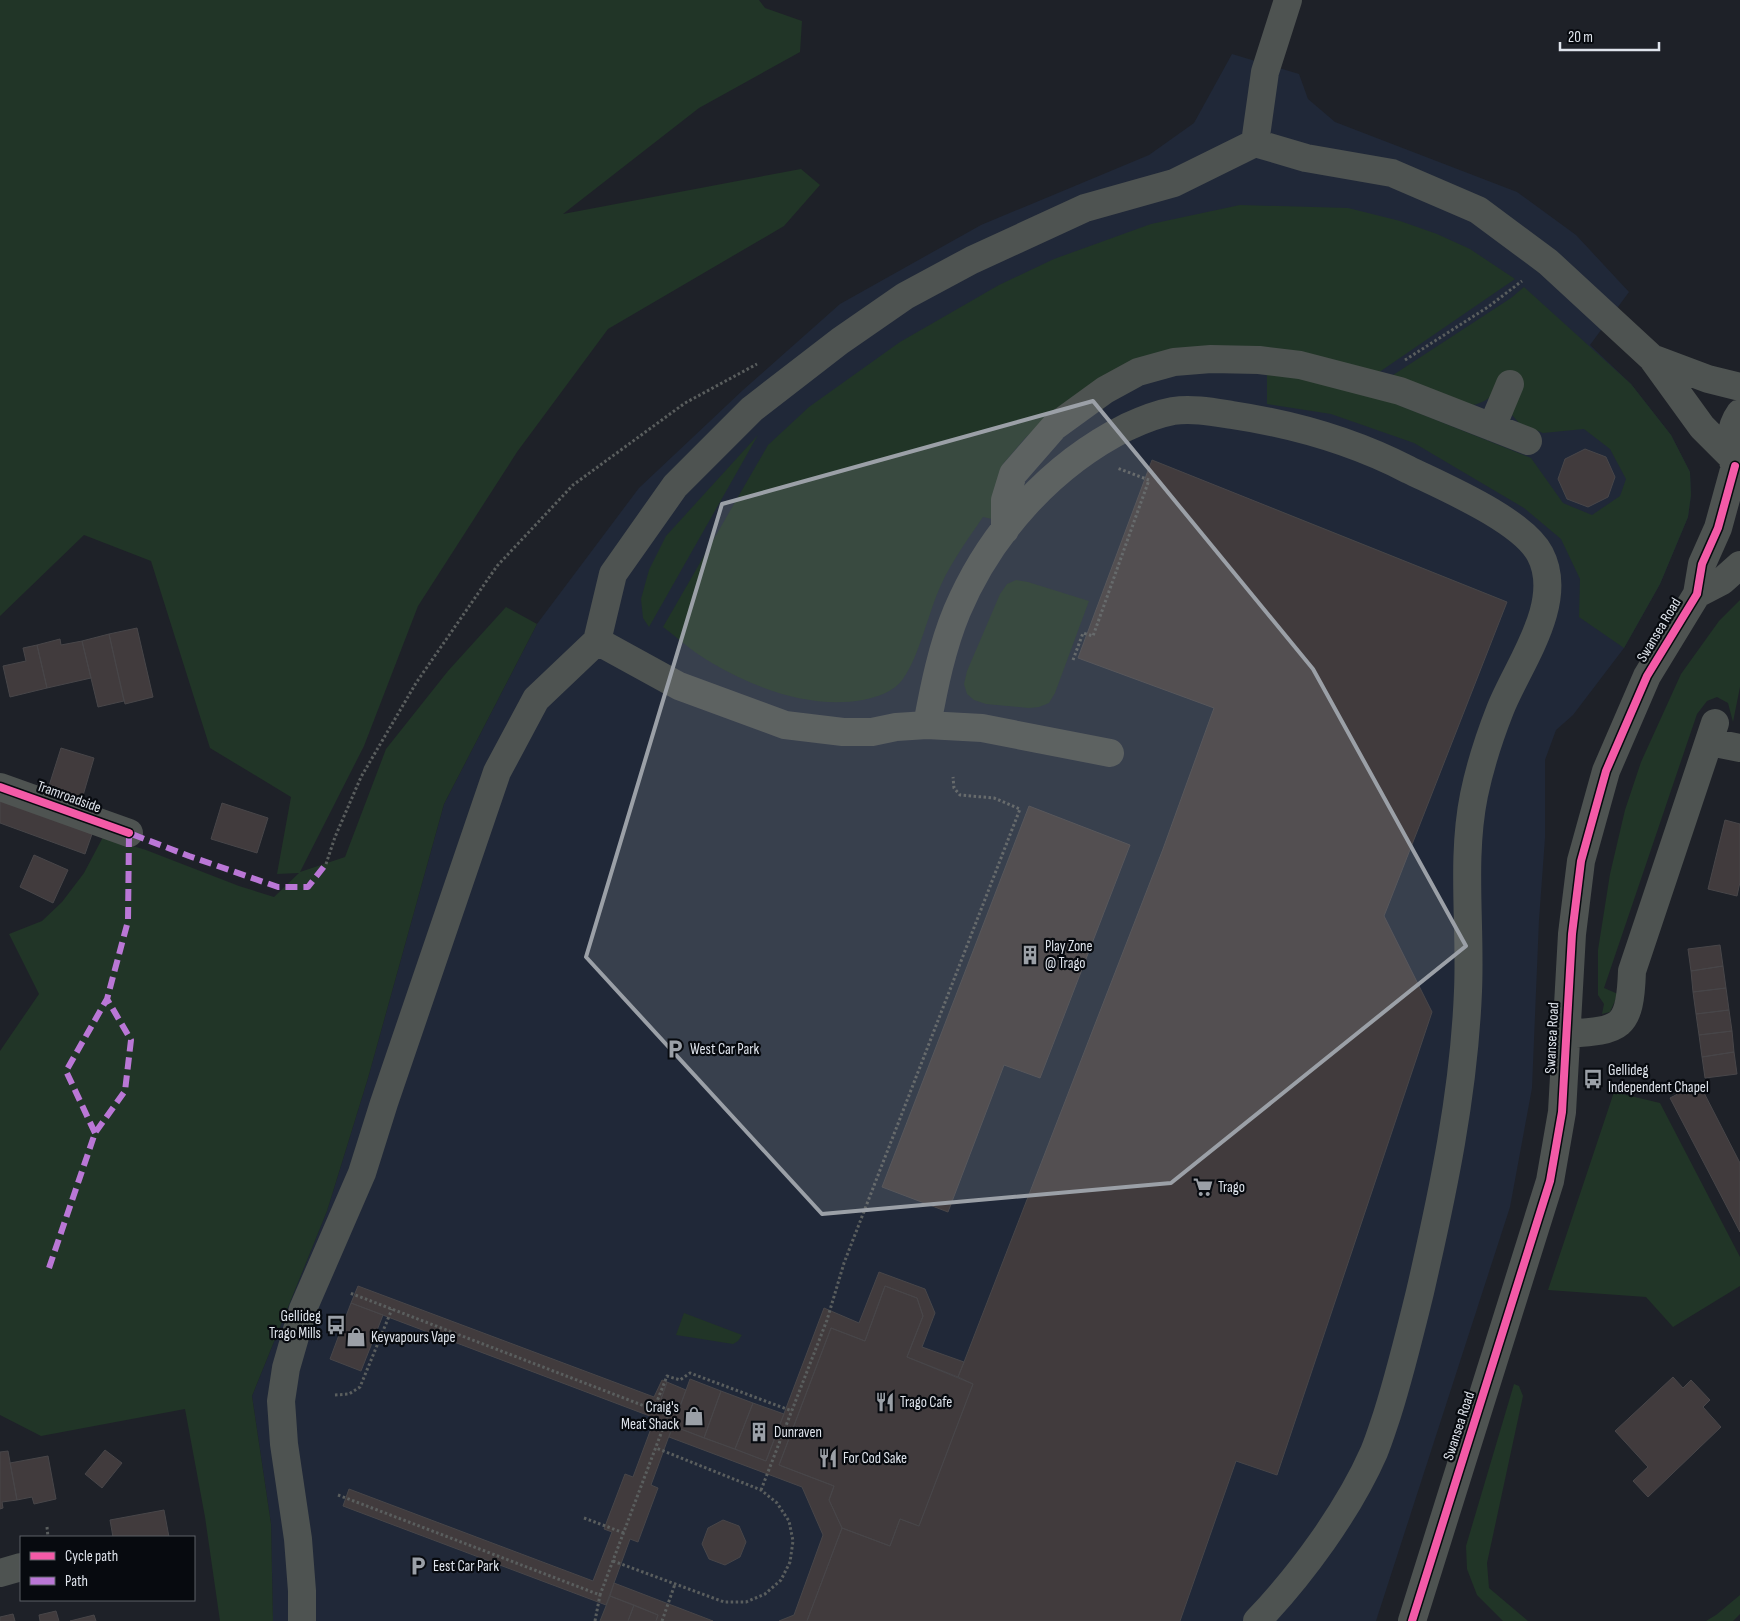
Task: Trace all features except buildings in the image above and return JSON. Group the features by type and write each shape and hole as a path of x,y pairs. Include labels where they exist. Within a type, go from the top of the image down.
{"street":[{"path":"1255,144 1265,72 1288,0"},
{"path":"302,1621 298,1538 284,1444 281,1401 286,1368 303,1309 362,1173 387,1094 497,772 536,700 597,641 613,574 675,486 752,409 840,341 905,296 972,260 1085,208 1174,183 1255,144 1306,158 1392,173 1478,210 1548,262 1652,358 1702,427 1735,466"},
{"path":"1652,358 1708,379 1740,387"},
{"path":"1005,530 1005,500 1013,474 1054,427 1105,390 1138,372 1174,362 1211,359 1259,360 1300,365 1400,391 1528,441"},
{"path":"1492,427 1510,384"},
{"path":"927,725 940,664 957,611 979,569 1005,530 1038,492 1069,463 1108,437 1145,418 1176,410 1210,411 1255,418 1314,434 1384,457 1481,506 1524,534 1540,554 1546,573 1548,593 1543,614 1534,640 1502,706 1481,764 1473,801 1468,838 1468,989 1465,1044 1458,1105 1448,1165 1404,1360 1375,1451 1348,1502 1313,1553 1277,1600 1257,1621"},
{"name":"Swansea Road","path":"1418,1620 1550,1181 1562,1112 1572,934 1581,861 1606,771 1647,676 1697,594 1702,564 1718,528 1735,466 1731,434 1740,413"},
{"path":"1697,594 1722,581 1740,565"},
{"path":"597,641 679,686 785,725 843,732 872,732 896,727 927,725 982,728 1110,753"},
{"path":"1566,1034 1614,1028 1623,1020 1631,998 1632,971 1713,733 1740,748"},
{"name":"Tramroadside","path":"0,787 129,833"},
{"path":"0,1573 20,1567"}],"path":[{"path":"1378,385 1381,376 1488,307 1525,280"},
{"path":"326,864 335,837 361,777 416,683 497,566 573,485 685,403 764,360"},
{"path":"1073,660 1083,633 1093,636 1149,480 1109,465"},
{"path":"761,1490 827,1320 844,1263 1020,809 994,798 960,794 954,788 952,777"},
{"path":"350,1293 668,1415 600,1596 594,1621"},
{"path":"335,1395 349,1394 360,1388 392,1309"},
{"path":"654,1409 667,1376 680,1380 690,1372 792,1411"},
{"path":"613,1561 724,1602 746,1602 765,1594 781,1580 790,1562 793,1541 789,1521 777,1503 761,1490 656,1448"},
{"path":"338,1495 600,1596"},
{"path":"584,1518 624,1533"},
{"path":"47,1527 48,1536"},
{"path":"662,1621 675,1584"}],"highlighted area":[{"path":"1093,401 1313,669 1466,946 1171,1183 822,1214 586,957 722,504"}],"shaded area":[{"path":"1232,54 1299,74 1308,99 1335,122 1517,192 1576,235 1629,292 1590,345 1631,384 1671,435 1690,472 1691,495 1688,517 1660,584 1624,648 1573,715 1556,730 1545,760 1545,838 1539,920 1532,1088 1510,1207 1376,1621 273,1621 271,1524 252,1396 327,1211 368,1078 444,804 537,624 639,488 743,390 840,304 981,225 1149,155 1194,123"}],"green space":[{"path":"0,0 759,0 765,8 802,21 800,52 699,108 563,214 801,169 820,185 784,226 608,329 517,452 418,606 364,746 300,872 345,857 386,749 448,671 506,607 537,624 444,804 368,1078 327,1211 252,1396 271,1524 273,1621 220,1621 205,1517 185,1409 41,1436 0,1415 0,1051 39,994 9,934 42,921 62,902 84,873 103,837 146,850 239,886 274,897 299,873 277,874 291,797 210,748 151,561 84,535 0,616"},
{"path":"1240,205 1348,208 1400,221 1437,234 1470,249 1515,279 1375,375 1268,350 1076,395 1026,437 1003,464 992,501 992,519 983,517 955,559 936,596 909,669 899,684 885,693 863,700 843,702 824,702 784,695 747,681 712,663 663,627 768,445 809,407 900,342 999,285 1054,259 1151,224"},
{"path":"1524,287 1631,384 1671,435 1690,472 1691,495 1688,517 1660,584 1624,648 1579,617 1580,579 1561,539 1524,508 1414,443 1331,414 1267,404 1267,369 1361,390 1531,458 1563,503 1592,515 1620,496 1626,479 1610,449 1584,429 1543,433 1519,423 1512,415 1511,404 1522,380 1504,372 1488,399 1469,406 1387,379 1511,298"},
{"path":"758,435 649,627 643,618 641,599 649,570 666,536"},
{"path":"1016,580 1089,601 1055,693 1049,703 1039,707 1029,708 986,704 974,700 967,694 964,684 967,671 1000,594 1007,584"},
{"path":"1740,600 1740,687 1733,722 1728,703 1717,697 1707,701 1697,714 1604,988 1618,994 1610,1012 1602,1014 1604,1004 1598,995 1598,950 1610,874 1625,810 1641,762 1681,674 1719,621"},
{"path":"1614,1092 1660,1103 1740,1257 1740,1286 1673,1327 1646,1297 1548,1290"},
{"path":"684,1313 742,1335 733,1344 676,1335"},
{"path":"1514,1384 1519,1386 1523,1396 1487,1563 1489,1588 1528,1621 1503,1621 1477,1595 1467,1569 1466,1546"},
{"path":"1740,1595 1740,1614 1733,1621 1706,1621 1716,1615"}],"marked path":[{"path":"95,1133 66,1071 107,999 128,921 129,833 278,887 308,887 326,864"},
{"path":"49,1268 95,1133 125,1091 131,1040 107,999"}],"cycle path":[{"path":"1412,1621 1550,1181 1562,1112 1572,934 1581,861 1606,771 1647,676 1697,594 1702,564 1718,528 1735,466"},
{"path":"0,787 129,833"}],"place":[{"name":"Play Zone @ Trago","path":"1030,955"},
{"name":"West Car Park","path":"675,1049"},
{"name":"Gellideg Independent Chapel","path":"1593,1079"},
{"name":"Trago","path":"1203,1187"},
{"name":"Gellideg Trago Mills","path":"336,1325"},
{"name":"Keyvapours Vape","path":"356,1337"},
{"name":"Trago Cafe","path":"885,1402"},
{"name":"Craig's Meat Shack","path":"694,1416"},
{"name":"Dunraven","path":"759,1432"},
{"name":"For Cod Sake","path":"828,1458"},
{"name":"Eest Car Park","path":"418,1566"}]}
